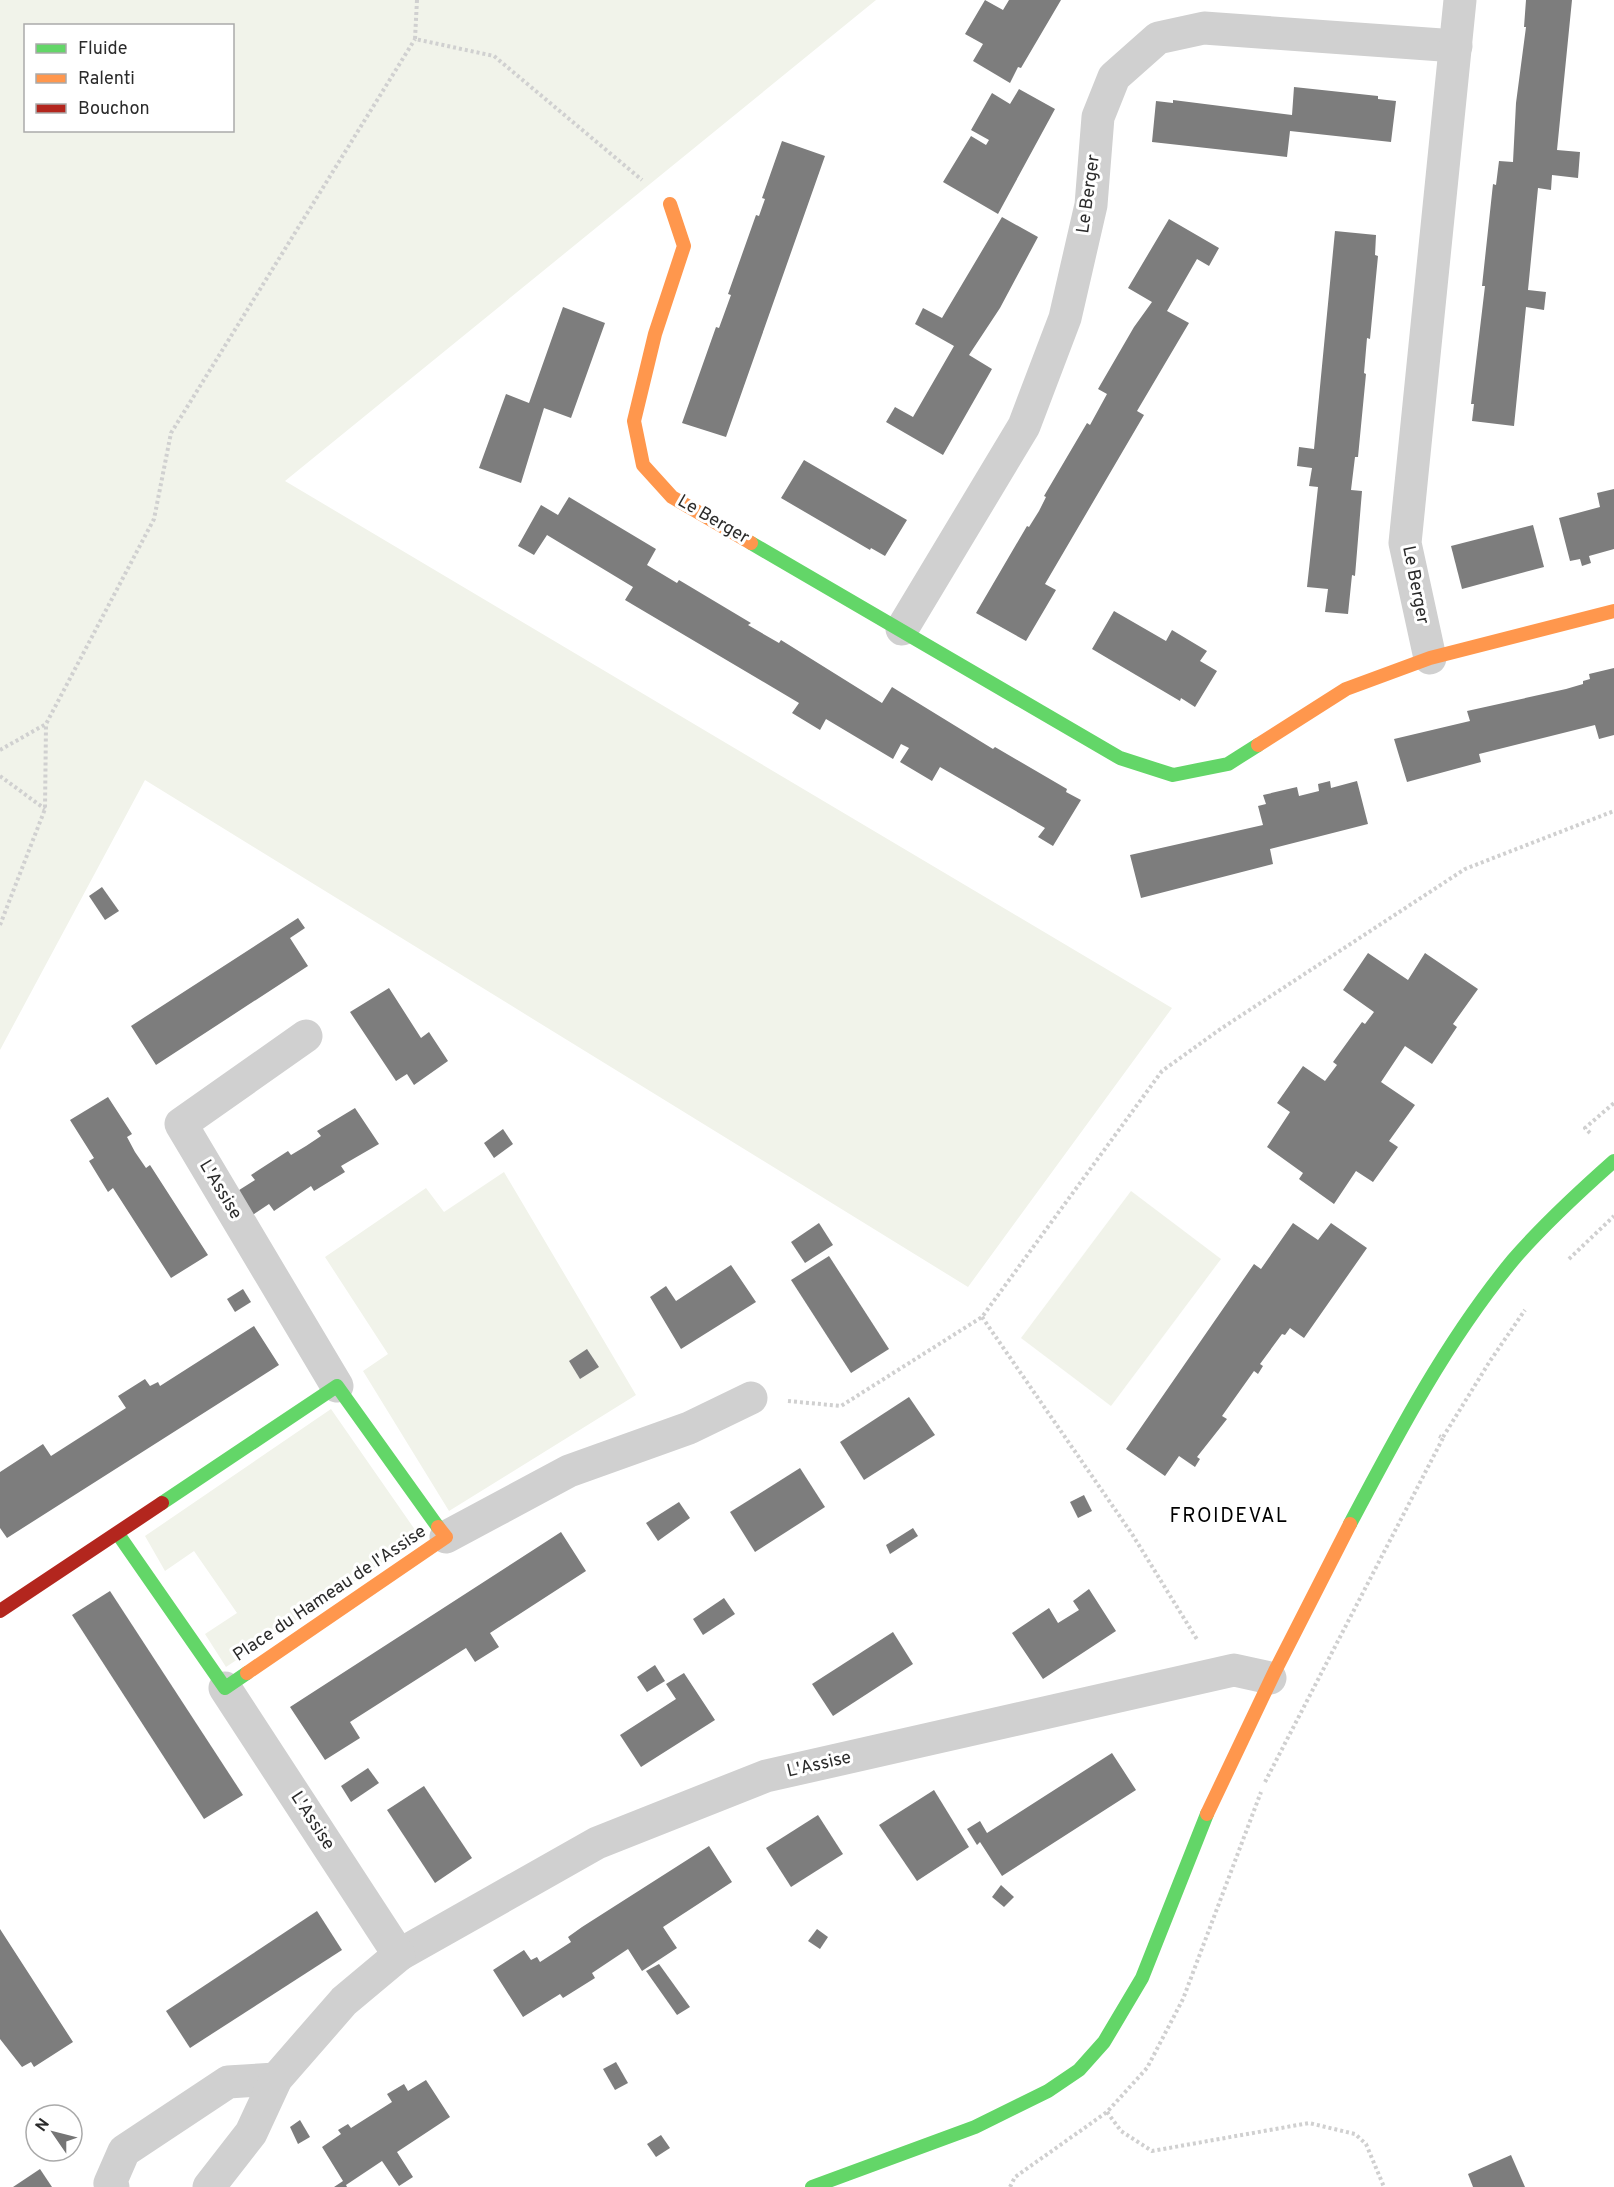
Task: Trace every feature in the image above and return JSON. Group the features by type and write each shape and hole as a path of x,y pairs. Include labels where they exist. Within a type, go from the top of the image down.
{"street":[{"name":"Le Berger","path":"1430,657 1405,543 1460,0"},
{"name":"Le Berger","path":"902,629 1024,426 1065,318 1091,205 1098,117 1114,77 1158,38 1204,28 1456,46"},
{"name":"Le Berger","path":"670,204 684,246 655,334 634,421 643,465 672,497 1120,758 1173,775 1228,764 1346,689 1430,657 1614,611"},
{"name":"L'Assise","path":"306,1036 181,1124 337,1386"},
{"path":"812,2187 980,2127 1044,2094 1077,2072 1107,2038 1136,1988 1210,1806 1270,1678 1405,1423 1450,1349 1507,1268 1553,1217 1614,1161"},
{"path":"0,1611 337,1386"},
{"name":"Place du Hameau de l'Assise","path":"118,1534 225,1688 446,1537 337,1386"},
{"path":"446,1537 569,1471 689,1428 751,1398"},
{"name":"L'Assise","path":"209,2187 251,2133 276,2079 344,2001 399,1955 597,1843 766,1776 1234,1670 1270,1678"},
{"name":"L'Assise","path":"225,1688 399,1955"},
{"path":"112,2187 110,2183 124,2151 228,2082 276,2079"}],"path":[{"path":"0,925 45,809 46,724 154,519 171,434 415,39 417,0"},
{"path":"415,39 494,56 670,204"},
{"path":"0,750 46,724"},
{"path":"0,776 45,809"},
{"path":"751,1398 840,1406 982,1317 1162,1071 1222,1028 1465,869 1614,811"},
{"path":"1563,1264 1614,1216"},
{"path":"1010,2187 1015,2177 1107,2112 1147,2068 1183,1999 1262,1789 1443,1438 1490,1361 1528,1306"},
{"path":"982,1317 1164,1584 1195,1635 1209,1676"},
{"path":"1405,1423 1443,1438"},
{"path":"1107,2112 1121,2131 1152,2151 1309,2123 1355,2134 1366,2145 1384,2187"}],"shaded area":[{"path":"0,0 876,0 285,481 1172,1008 968,1287 145,780 0,1050"},
{"path":"504,1172 636,1395 449,1511 363,1371 388,1354 325,1257 426,1188 444,1212"},
{"path":"1131,1191 1221,1259 1111,1406 1021,1338"},
{"path":"331,1409 420,1537 226,1667 205,1634 237,1613 194,1551 165,1571 145,1536"}],"building":[{"path":"985,0 1003,10 1009,0 1061,0 1010,83 973,61 983,44 965,34"},
{"path":"1526,0 1572,0 1557,150 1580,152 1578,178 1552,175 1551,190 1538,188 1528,290 1546,292 1544,310 1526,307 1514,426 1472,421 1474,404 1471,404 1485,286 1482,286 1493,184 1496,185 1499,161 1513,162 1516,103 1526,27 1524,27"},
{"path":"1294,87 1378,96 1378,99 1396,101 1391,142 1290,131 1287,157 1152,142 1156,101 1173,103 1173,100 1292,115"},
{"path":"1019,89 1055,109 998,214 943,182 971,136 986,145 989,140 971,130 992,93 1010,104"},
{"path":"782,141 825,156 726,437 682,423 716,327 719,328 731,295 728,294 756,215 759,216 765,199 762,198"},
{"path":"1002,217 1038,237 1000,308 969,355 992,369 943,455 886,422 895,407 913,417 954,346 915,324 923,308 942,318"},
{"path":"1169,219 1219,248 1209,266 1197,259 1167,311 1189,323 1137,411 1144,415 1045,584 1056,590 1026,641 976,613 1027,526 1029,527 1039,511 1046,497 1044,496 1087,423 1090,425 1107,394 1098,389 1134,327 1152,302 1128,288"},
{"path":"1335,231 1376,235 1375,255 1378,256 1370,339 1367,338 1358,457 1355,457 1351,490 1362,491 1355,576 1352,575 1348,614 1325,612 1328,589 1307,587 1318,487 1309,486 1312,468 1297,466 1299,447 1314,449"},
{"path":"563,307 605,323 571,418 544,408 521,483 479,468 506,394 529,403"},
{"path":"804,460 907,520 885,556 871,548 870,550 781,498"},
{"path":"1614,489 1614,549 1589,556 1591,563 1582,566 1580,559 1570,561 1559,518 1600,507 1597,493"},
{"path":"569,497 656,549 647,565 677,583 679,580 751,623 748,625 779,643 781,640 882,703 892,687 993,749 995,747 1067,789 1066,792 1081,800 1053,846 1038,837 1045,828 940,767 932,781 900,762 909,748 901,744 893,759 826,719 820,730 792,713 799,703 625,600 633,587 547,535 534,555 518,546 541,505 558,515"},
{"path":"1533,525 1544,567 1462,589 1451,546"},
{"path":"1114,611 1166,641 1172,630 1207,651 1200,661 1217,671 1195,707 1181,698 1180,701 1092,649"},
{"path":"1614,668 1614,735 1599,739 1595,725 1479,754 1481,762 1407,782 1394,739 1470,721 1467,711 1566,689 1583,684 1583,681 1590,679 1589,674"},
{"path":"1330,781 1331,788 1357,781 1368,824 1270,849 1273,864 1141,898 1130,855 1263,825 1258,806 1266,804 1263,795 1297,787 1299,796 1319,791 1318,784"},
{"path":"102,887 119,911 105,920 89,896"},
{"path":"298,918 305,928 290,938 308,966 156,1065 131,1026"},
{"path":"1368,953 1408,980 1425,953 1478,989 1453,1024 1457,1027 1432,1064 1405,1046 1381,1082 1415,1105 1389,1141 1398,1147 1373,1182 1356,1171 1334,1204 1299,1179 1303,1173 1267,1147 1290,1112 1277,1103 1303,1066 1325,1081 1337,1065 1333,1062 1362,1022 1365,1024 1374,1012 1343,990"},
{"path":"389,988 421,1038 429,1032 448,1061 414,1085 407,1074 396,1081 350,1012"},
{"path":"108,1097 132,1134 127,1137 135,1152 146,1168 150,1165 208,1255 171,1278 113,1188 108,1192 89,1161 94,1158 70,1120"},
{"path":"355,1108 379,1144 341,1166 345,1172 314,1191 311,1186 274,1211 269,1204 251,1216 236,1192 255,1180 251,1175 288,1151 291,1155 306,1146 321,1136 317,1131"},
{"path":"503,1129 513,1144 494,1158 484,1143"},
{"path":"819,1223 833,1245 805,1263 791,1242"},
{"path":"1293,1223 1318,1240 1331,1223 1367,1248 1304,1338 1290,1328 1285,1335 1282,1334 1260,1364 1263,1366 1258,1374 1254,1371 1222,1416 1227,1419 1197,1457 1200,1459 1195,1467 1179,1456 1165,1476 1126,1449 1254,1264 1261,1269"},
{"path":"829,1256 889,1349 851,1373 791,1280"},
{"path":"731,1265 756,1302 681,1349 650,1297 666,1286 676,1301"},
{"path":"243,1289 251,1302 235,1312 227,1299"},
{"path":"254,1326 279,1365 7,1538 0,1528 0,1472 43,1444 51,1456 126,1408 118,1396 145,1379 150,1386 158,1382 160,1386"},
{"path":"587,1349 599,1367 580,1379 569,1361"},
{"path":"909,1397 935,1435 864,1480 840,1442"},
{"path":"800,1468 825,1507 755,1552 730,1512"},
{"path":"1084,1495 1092,1511 1078,1518 1070,1502"},
{"path":"679,1502 690,1518 658,1541 646,1523"},
{"path":"913,1528 918,1536 890,1554 886,1545"},
{"path":"561,1532 586,1571 490,1633 499,1647 475,1662 466,1648 350,1722 360,1738 325,1760 290,1707"},
{"path":"1089,1589 1116,1631 1043,1679 1012,1633 1049,1608 1058,1623 1079,1610 1073,1601"},
{"path":"110,1591 243,1795 204,1819 72,1615"},
{"path":"724,1598 735,1614 703,1635 693,1619"},
{"path":"893,1632 913,1664 833,1716 812,1684"},
{"path":"655,1665 665,1681 647,1692 637,1677"},
{"path":"684,1673 715,1720 641,1767 620,1735 676,1699 666,1684"},
{"path":"1112,1753 1136,1790 1002,1876 980,1842 977,1845 967,1829 980,1821 987,1833"},
{"path":"368,1768 379,1783 351,1802 341,1786"},
{"path":"424,1786 472,1858 435,1883 387,1810"},
{"path":"934,1790 969,1847 917,1881 879,1825"},
{"path":"818,1815 843,1854 791,1887 766,1848"},
{"path":"709,1846 732,1882 663,1927 677,1948 642,1971 628,1949 592,1973 595,1978 563,1998 560,1994 523,2017 493,1970 524,1950 531,1960 537,1957 540,1962 571,1942 568,1937 582,1927"},
{"path":"1001,1885 1014,1897 1004,1907 992,1897"},
{"path":"317,1911 342,1950 190,2048 166,2011"},
{"path":"0,1929 73,2042 34,2067 31,2062 22,2067 0,2039"},
{"path":"817,1929 828,1937 820,1949 808,1941"},
{"path":"659,1964 690,2007 677,2015 646,1971"},
{"path":"616,2062 628,2083 615,2090 603,2069"},
{"path":"426,2080 450,2117 397,2152 413,2177 399,2186 382,2161 346,2185 347,2187 334,2187 343,2181 322,2147 341,2134 338,2130 348,2124 351,2128 392,2102 387,2094 404,2084 408,2091"},
{"path":"300,2120 310,2137 298,2144 290,2127"},
{"path":"661,2135 670,2148 656,2157 647,2144"},
{"path":"1511,2155 1525,2187 1473,2187 1468,2174"},
{"path":"40,2169 52,2187 13,2187"}],"traffic: fast":[{"path":"751,543 1120,758 1173,775 1228,764 1258,745"},
{"path":"1350,1524 1425,1388 1466,1322 1513,1260 1575,1196 1614,1161"},
{"path":"162,1503 337,1386 438,1527"},
{"path":"118,1534 225,1688 247,1673"},
{"path":"812,2187 975,2127 1048,2091 1079,2070 1104,2042 1142,1978 1207,1814"}],"traffic: slow":[{"path":"670,204 684,246 655,334 634,421 643,465 672,497 751,543"},
{"path":"1258,745 1346,689 1430,658 1614,611"},
{"path":"1207,1814 1275,1671 1350,1524"},
{"path":"247,1673 446,1537 438,1527"}],"traffic: jam":[{"path":"0,1611 162,1503"}],"district":[{"name":"FROIDEVAL","path":"1229,1517"}]}
